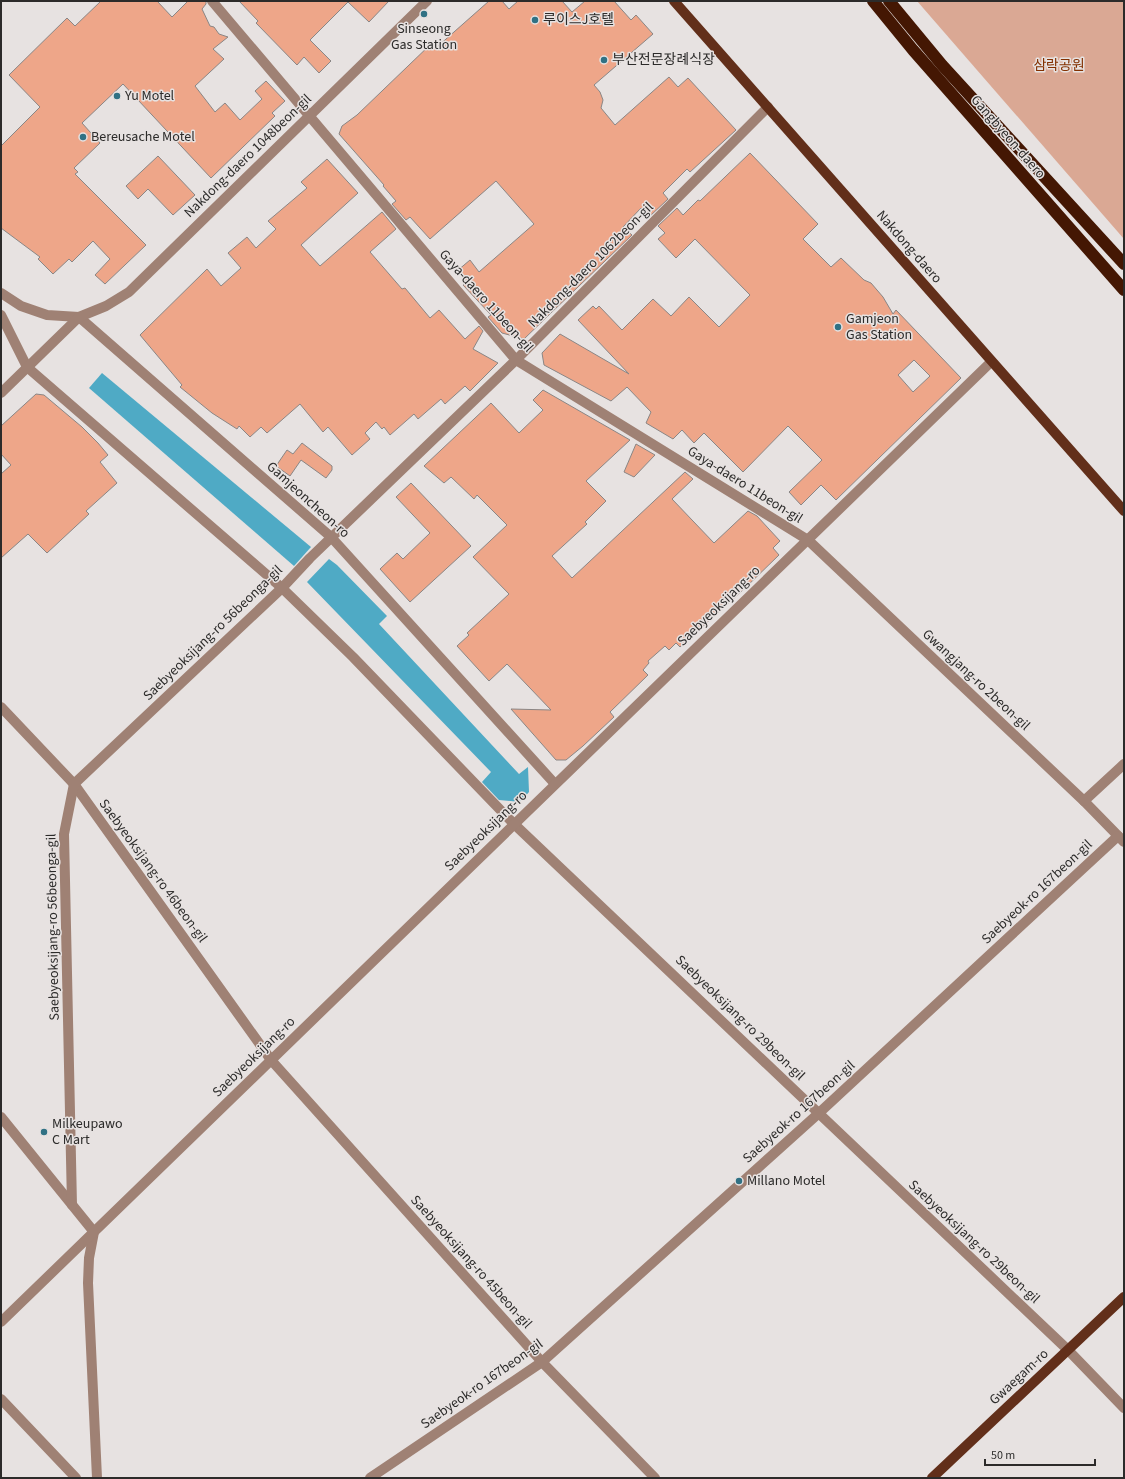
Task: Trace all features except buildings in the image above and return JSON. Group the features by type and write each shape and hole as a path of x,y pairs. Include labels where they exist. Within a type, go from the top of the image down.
{"highway":[{"name":"Gangbyeon-daero","path":"873,1 912,50 1124,290"},
{"name":"Gangbyeon-daero","path":"889,1 942,65 1119,256 1124,264"}],"main road":[{"name":"Nakdong-daero","path":"674,1 1124,511"},
{"name":"Gwaegam-ro","path":"932,1478 1124,1297"}],"street":[{"name":"Gaya-daero 11beon-gil","path":"212,1 516,360 808,540"},
{"name":"Nakdong-daero 1048beon-gil","path":"78,317 106,306 129,292 427,1"},
{"name":"Nakdong-daero 1062beon-gil","path":"310,558 516,360 768,107"},
{"path":"1,293 21,306 47,315 78,317"},
{"path":"1,315 27,367 282,588 352,657 514,823"},
{"path":"1,393 78,317"},
{"name":"Gamjeoncheon-ro","path":"78,317 331,538 556,784"},
{"name":"Saebyeoksijang-ro","path":"1,1322 991,362"},
{"name":"Gwangjang-ro 2beon-gil","path":"808,540 1084,801 1121,839"},
{"name":"Saebyeoksijang-ro 56beonga-gil","path":"72,1205 64,834 74,784 282,588 310,558"},
{"name":"Saebyeoksijang-ro 46beon-gil","path":"1,707 74,784 271,1060"},
{"path":"1084,801 1124,764"},
{"name":"Saebyeoksijang-ro 29beon-gil","path":"514,823 1068,1350 1124,1408"},
{"name":"Saebyeok-ro 167beon-gil","path":"370,1478 542,1362 1121,839"},
{"name":"Saebyeoksijang-ro 45beon-gil","path":"271,1060 542,1362 655,1478"},
{"path":"1,1117 94,1232 89,1258 88,1283 97,1478"},
{"path":"1,1399 76,1478"}],"green space":[{"name":"삼락공원","path":"917,1 1124,1 1124,239"}],"water":[{"path":"102,373 311,547 294,566 89,388"},
{"path":"329,559 337,565 387,616 379,624 519,774 528,767 529,792 520,802 499,800 482,782 491,772 307,582"}],"place":[{"name":"Sinseong Gas Station","path":"424,14"},
{"name":"루이스J호텔","path":"535,20"},
{"name":"부산전문장례식장","path":"604,60"},
{"name":"Yu Motel","path":"117,96"},
{"name":"Bereusache Motel","path":"83,137"},
{"name":"Gamjeon Gas Station","path":"838,327"},
{"name":"Milkeupawo C Mart","path":"44,1132"},
{"name":"Millano Motel","path":"739,1181"}]}
